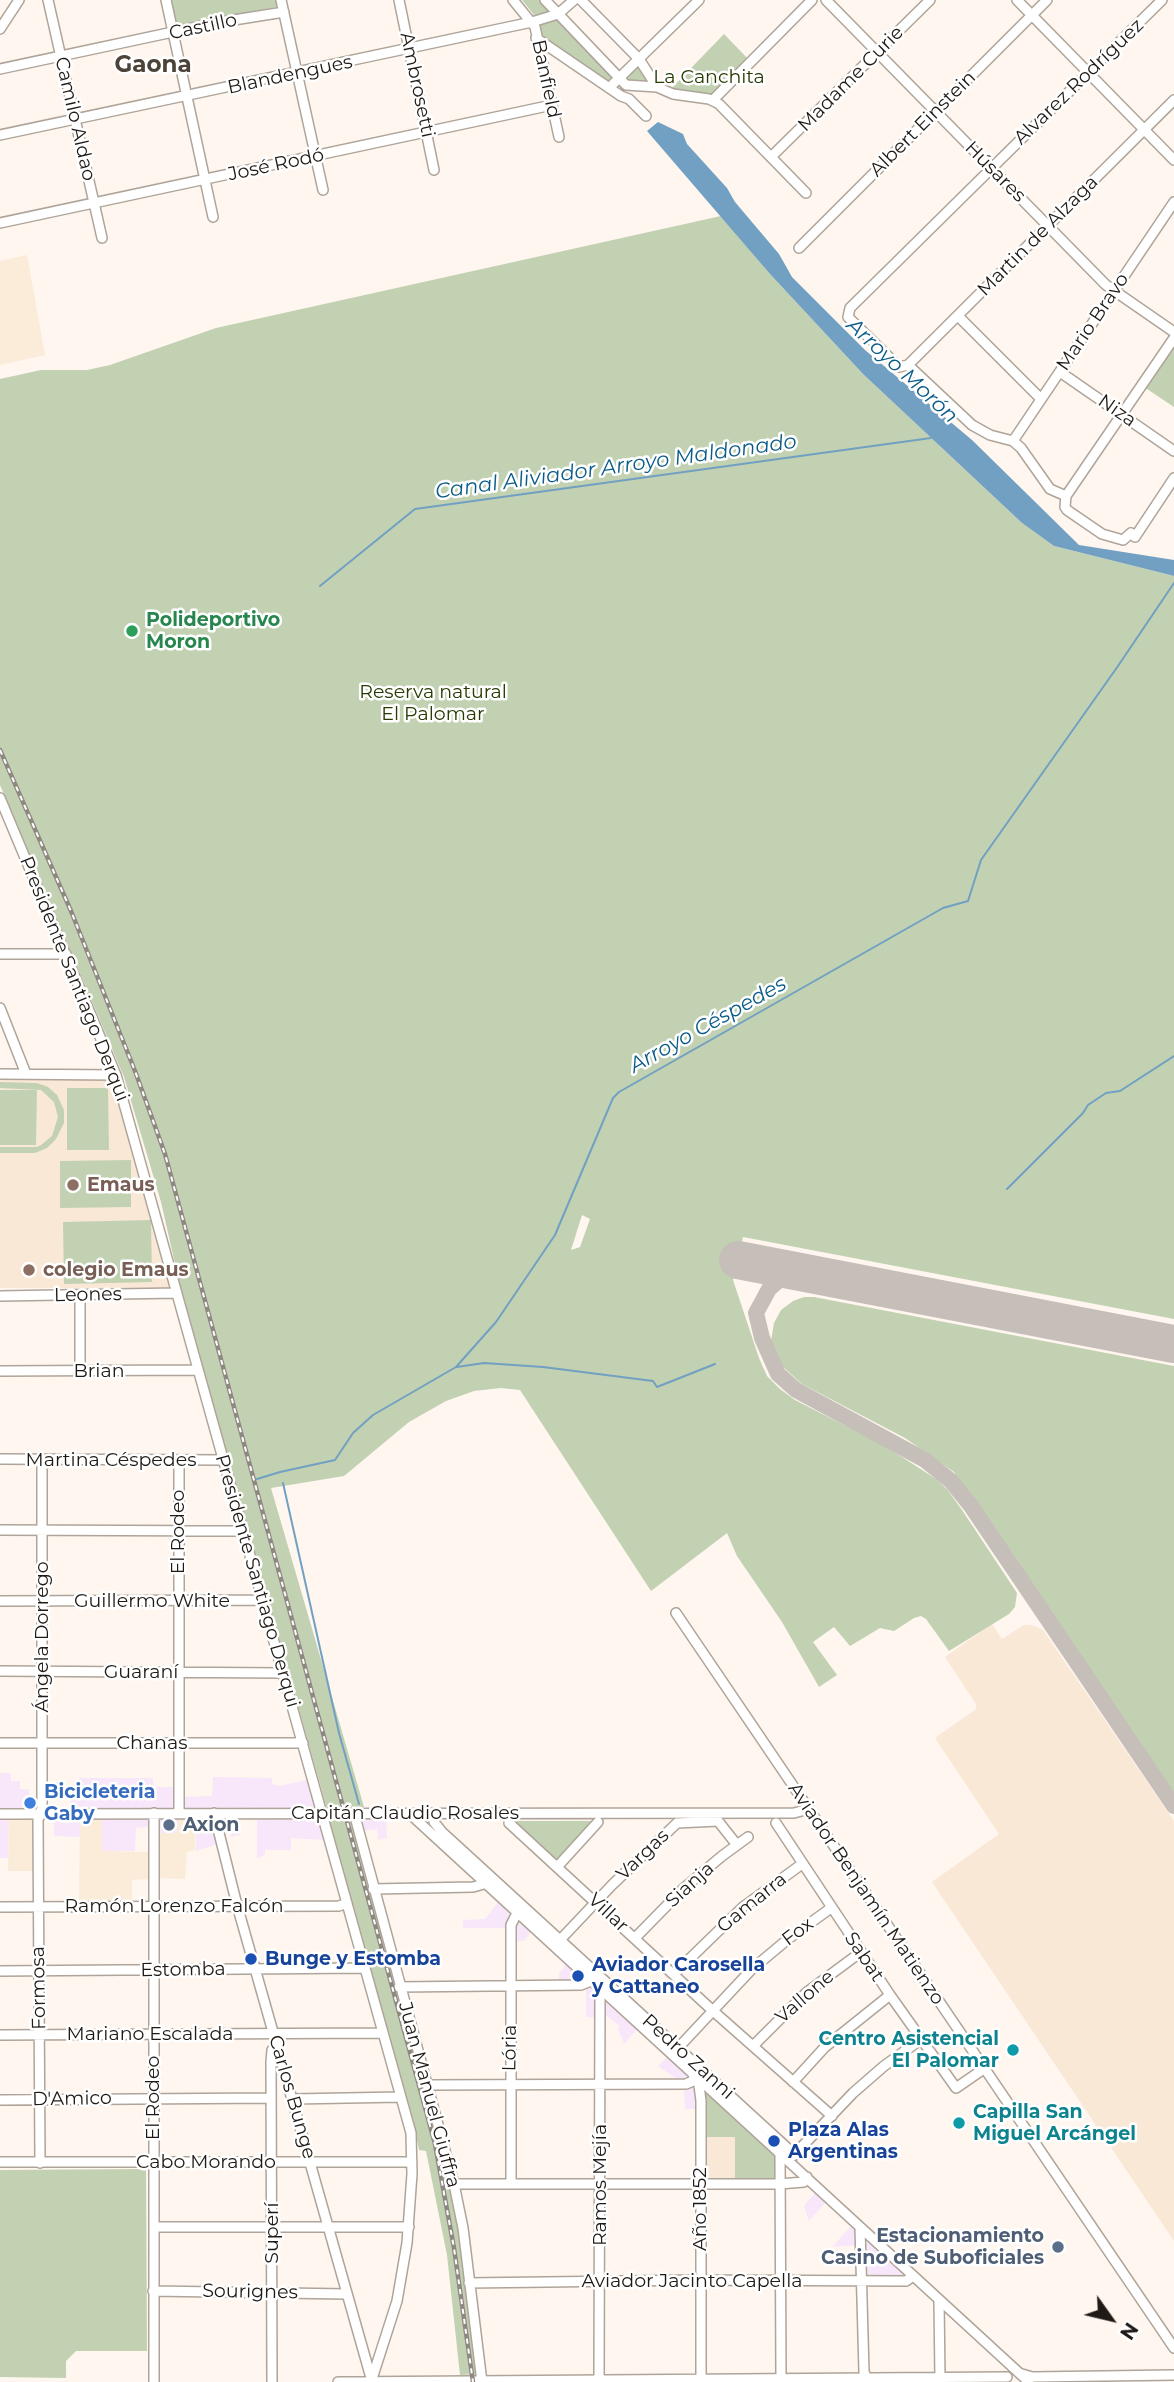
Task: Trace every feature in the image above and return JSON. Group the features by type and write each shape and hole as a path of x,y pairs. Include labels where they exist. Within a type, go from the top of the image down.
{"street":[{"path":"0,29 19,0"},
{"name":"Camilo Aldao","path":"48,0 102,238"},
{"path":"166,0 213,217"},
{"path":"281,0 323,190"},
{"name":"Ambrosetti","path":"399,0 434,170"},
{"path":"513,0 532,22"},
{"path":"545,0 626,85 657,87 673,94 713,100 806,193"},
{"name":"Blandengues","path":"0,135 532,22 558,14 574,0"},
{"path":"581,0 639,59 657,87"},
{"path":"609,88 699,0"},
{"path":"713,100 812,0"},
{"name":"Húsares","path":"825,0 1114,291 1174,332"},
{"name":"Madame Curie","path":"771,157 930,0"},
{"path":"1017,0 1174,160"},
{"name":"Albert Einstein","path":"799,248 1047,0"},
{"name":"Alvarez Rodríguez","path":"903,366 850,319 850,308 1162,0"},
{"name":"Castillo","path":"0,69 284,12"},
{"name":"Banfield","path":"532,22 559,137"},
{"path":"536,38 629,99 646,116"},
{"path":"629,99 631,86"},
{"name":"Martin de Alzaga","path":"903,366 958,316 1174,100"},
{"name":"José Rodó","path":"0,223 552,105"},
{"name":"Mario Bravo","path":"1013,441 1174,202"},
{"path":"958,316 1041,398"},
{"path":"1174,338 1066,496 1065,507 1097,531 1121,539 1131,533 1135,537 1174,478"},
{"path":"903,366 972,425 990,435 1013,441 1050,489 1066,496"},
{"name":"Niza","path":"1060,372 1174,451"},
{"name":"Presidente Santiago Derqui","path":"1,803 116,1075 412,2138 408,2227 397,2301 371,2381"},
{"path":"0,954 66,954"},
{"path":"0,1008 26,1074"},
{"path":"0,1074 116,1075"},
{"name":"Leones","path":"0,1296 177,1293"},
{"path":"80,1295 80,1370"},
{"name":"Brian","path":"0,1371 198,1370"},
{"name":"Martina Céspedes","path":"0,1459 223,1460"},
{"name":"Ángela Dorrego","path":"40,1813 43,1808 43,1460"},
{"name":"El Rodeo","path":"178,1814 179,1460"},
{"path":"0,1530 244,1531"},
{"name":"Guillermo White","path":"0,1601 262,1600"},
{"name":"Aviador Benjamín Matienzo","path":"676,1613 1174,2348"},
{"name":"Guaraní","path":"0,1671 283,1673"},
{"name":"Chanas","path":"0,1743 303,1743"},
{"name":"Capitán Claudio Rosales","path":"0,1814 794,1813 809,1809"},
{"name":"Formosa","path":"40,1813 40,2163"},
{"name":"El Rodeo","path":"154,1813 154,2382"},
{"name":"Carlos Bunge","path":"214,1813 237,1905 312,2163 371,2381"},
{"name":"Juan Manuel Giuffra","path":"354,1813 454,2184 463,2228 482,2381"},
{"path":"409,1813 484,1884 787,2156 939,2301 1029,2382"},
{"name":"Pedro Zanni","path":"433,1813 434,1822 442,1832 678,2048 787,2156"},
{"name":"Vargas","path":"560,1940 595,1901 677,1823 718,1821 737,1845"},
{"name":"Villar","path":"509,1822 712,2010 832,2116"},
{"path":"558,1866 598,1822"},
{"name":"Sabat","path":"776,1823 920,2040 956,2088 985,2068"},
{"name":"Sianja","path":"635,1938 684,1888 748,1837"},
{"name":"Gamarra","path":"674,1974 743,1907 802,1864"},
{"path":"373,1889 473,1887 484,1884"},
{"name":"Ramón Lorenzo Falcón","path":"0,1907 339,1906 347,1903"},
{"name":"Fox","path":"678,2048 712,2010 769,1955 831,1908"},
{"name":"Lória","path":"510,2184 512,1925 517,1913"},
{"name":"Vallone","path":"753,2046 807,1992 861,1952"},
{"name":"Estomba","path":"0,1971 366,1968"},
{"path":"399,1987 581,1985 591,1981"},
{"name":"Ramos Mejía","path":"599,2382 600,1988"},
{"path":"793,2082 825,2046 890,1995"},
{"name":"Mariano Escalada","path":"0,2035 152,2032 383,2033"},
{"path":"782,2379 779,2184 787,2156 884,2066 920,2040"},
{"name":"Superí","path":"272,2382 271,2098 272,2050 277,2045"},
{"path":"429,2085 686,2084 696,2076"},
{"name":"Año 1852","path":"696,2076 701,2101 701,2381"},
{"path":"293,2099 401,2097"},
{"name":"D'Amico","path":"0,2099 271,2098"},
{"name":"Cabo Morando","path":"0,2162 412,2162"},
{"path":"454,2184 779,2184 804,2182 807,2177"},
{"path":"154,2227 408,2227"},
{"path":"860,2227 863,2380"},
{"name":"Aviador Jacinto Capella","path":"469,2283 906,2281 913,2276"},
{"name":"Sourignes","path":"153,2291 347,2294"},
{"path":"939,2301 940,2379"},
{"path":"338,2382 1005,2379 1017,2372 1032,2377 1174,2375"}],"shaded area":[{"path":"27,255 45,355 0,365 0,261"},
{"name":"Emaus","path":"0,1076 107,1078 118,1086 173,1284 169,1288 0,1288"},
{"path":"992,1624 1002,1639 1024,1625 1043,1630 1174,1821 1174,2241 932,1882 999,1834 935,1738 976,1709 976,1704 945,1657"},
{"path":"0,1773 11,1773 11,1781 20,1781 20,1789 29,1789 29,1796 33,1797 33,1811 0,1811"},
{"path":"213,1777 272,1778 272,1784 280,1786 311,1779 316,1809 188,1810 183,1807 181,1797 212,1796"},
{"path":"79,1778 153,1778 153,1787 175,1787 175,1808 70,1810 70,1791 79,1791"},
{"name":"Axion","path":"178,1815 178,1833 156,1833 157,1816"},
{"path":"178,1815 196,1815 195,1850 187,1852 185,1879 155,1878 155,1833 177,1833"},
{"path":"196,1815 211,1818 218,1844 196,1851"},
{"path":"0,1816 9,1816 8,1858 0,1858"},
{"path":"9,1816 34,1816 36,1871 8,1871"},
{"path":"54,1816 80,1816 80,1837 54,1836"},
{"path":"80,1816 102,1816 102,1851 149,1852 149,1879 132,1880 132,1903 79,1902"},
{"path":"102,1816 147,1816 149,1827 136,1828 135,1851 102,1851"},
{"path":"240,1816 240,1835 231,1837 230,1828 220,1830 219,1817"},
{"path":"257,1816 316,1816 320,1819 326,1840 291,1838 291,1850 265,1850 265,1855 257,1858"},
{"path":"386,1816 387,1838 378,1840 377,1829 362,1831 360,1818"},
{"path":"499,1901 509,1910 509,1928 463,1928 463,1920 485,1919"},
{"path":"517,1922 531,1932 524,1941 514,1941"},
{"path":"566,1964 580,1977 580,1982 558,1984 559,1974"},
{"path":"586,1987 593,1988 598,1993 598,2017 586,2017"},
{"path":"605,1999 638,2028 624,2044 619,2026 604,2016"},
{"path":"667,2057 686,2075 686,2079 678,2080 658,2066"},
{"path":"684,2087 692,2087 697,2091 697,2109 685,2109"},
{"path":"705,2137 735,2137 735,2181 705,2181"},
{"path":"815,2193 826,2202 809,2221 804,2206"},
{"path":"852,2225 859,2232 860,2245 832,2247"},
{"path":"869,2242 906,2277 867,2277 866,2244"}],"green space":[{"path":"169,0 277,0 278,5 175,26"},
{"path":"522,0 542,0 553,11 534,15"},
{"path":"558,18 616,77 608,84 541,37 539,24"},
{"name":"La Canchita","path":"724,34 751,62 713,100 667,93"},
{"path":"639,59 657,87 631,86 620,77"},
{"name":"Reserva natural El Palomar","path":"721,216 770,274 863,374 1022,523 1054,546 1174,576 1174,1319 743,1237 733,1280 767,1376 795,1400 885,1446 936,1479 962,1510 1017,1593 1015,1607 1009,1614 949,1651 921,1616 894,1631 880,1628 850,1646 834,1627 813,1642 837,1675 819,1687 782,1622 737,1556 727,1533 651,1591 520,1390 501,1388 474,1391 446,1401 409,1422 344,1476 271,1488 364,1807 327,1809 181,1290 161,1202 124,1077 0,785 0,379 41,370 87,370 110,365 216,328","holes":["582,1215 590,1219 580,1247 571,1250"]},
{"path":"1174,341 1174,407 1144,387"},
{"path":"0,1082 37,1083 48,1087 57,1095 64,1110 64,1123 56,1139 47,1148 35,1153 0,1153 0,1147 41,1145 52,1136 58,1117 54,1102 41,1090 0,1088"},
{"path":"67,1088 108,1088 109,1150 67,1150"},
{"path":"0,1090 37,1090 36,1145 0,1145"},
{"path":"131,1160 131,1207 60,1208 60,1161"},
{"path":"151,1220 152,1282 64,1284 63,1222"},
{"path":"804,1297 1174,1366 1174,1797 954,1472 905,1438 802,1384 781,1365 771,1341 774,1323 781,1310"},
{"path":"351,1815 454,2184 480,2374 460,2375 447,2255 426,2151 419,2150 413,2119 326,1816"},
{"path":"511,1821 595,1821 557,1861"},
{"path":"706,2092 777,2158 774,2181 735,2181 735,2137 705,2137"},
{"path":"146,2169 147,2351 76,2351 66,2361 66,2378 0,2377 0,2170"}],"water":[{"name":"Arroyo Morón","path":"658,122 683,134 687,144 727,188 735,202 779,254 792,277 865,350 972,440 1079,545 1174,560 1174,576 1054,546 1022,523 863,374 770,274 647,131"}],"waterway":[{"name":"Canal Aliviador Arroyo Maldonado","path":"320,586 415,509 931,438"},
{"name":"Arroyo Céspedes","path":"257,1479 335,1460 353,1433 373,1415 456,1367 496,1322 555,1235 613,1098 619,1092 943,908 968,901 981,860 1174,583"},
{"path":"1007,1189 1088,1105 1106,1093 1120,1091 1174,1056"},
{"path":"457,1367 484,1363 543,1367 653,1381 657,1387 715,1364"},
{"path":"283,1483 339,1733 359,1804"}],"taxiway":[{"path":"795,1271 781,1278 769,1289 756,1313 762,1338 778,1374 796,1390 925,1460 951,1481 971,1506 1174,1806"}],"runway":[{"path":"738,1260 1174,1344"}],"railway":[{"path":"0,750 71,911 165,1154 435,2144 454,2248 473,2382"}],"place":[{"name":"Polideportivo Moron","path":"132,631"},
{"name":"Emaus","path":"73,1185"},
{"name":"colegio Emaus","path":"29,1270"},
{"name":"Bicicleteria Gaby","path":"30,1803"},
{"name":"Axion","path":"169,1825"},
{"name":"Bunge y Estomba","path":"251,1959"},
{"name":"Aviador Carosella y Cattaneo","path":"578,1976"},
{"name":"Centro Asistencial El Palomar","path":"1013,2050"},
{"name":"Capilla San Miguel Arcángel","path":"959,2123"},
{"name":"Plaza Alas Argentinas","path":"774,2141"},
{"name":"Estacionamiento Casino de Suboficiales","path":"1058,2247"}],"district":[{"name":"Gaona","path":"153,65"}]}
